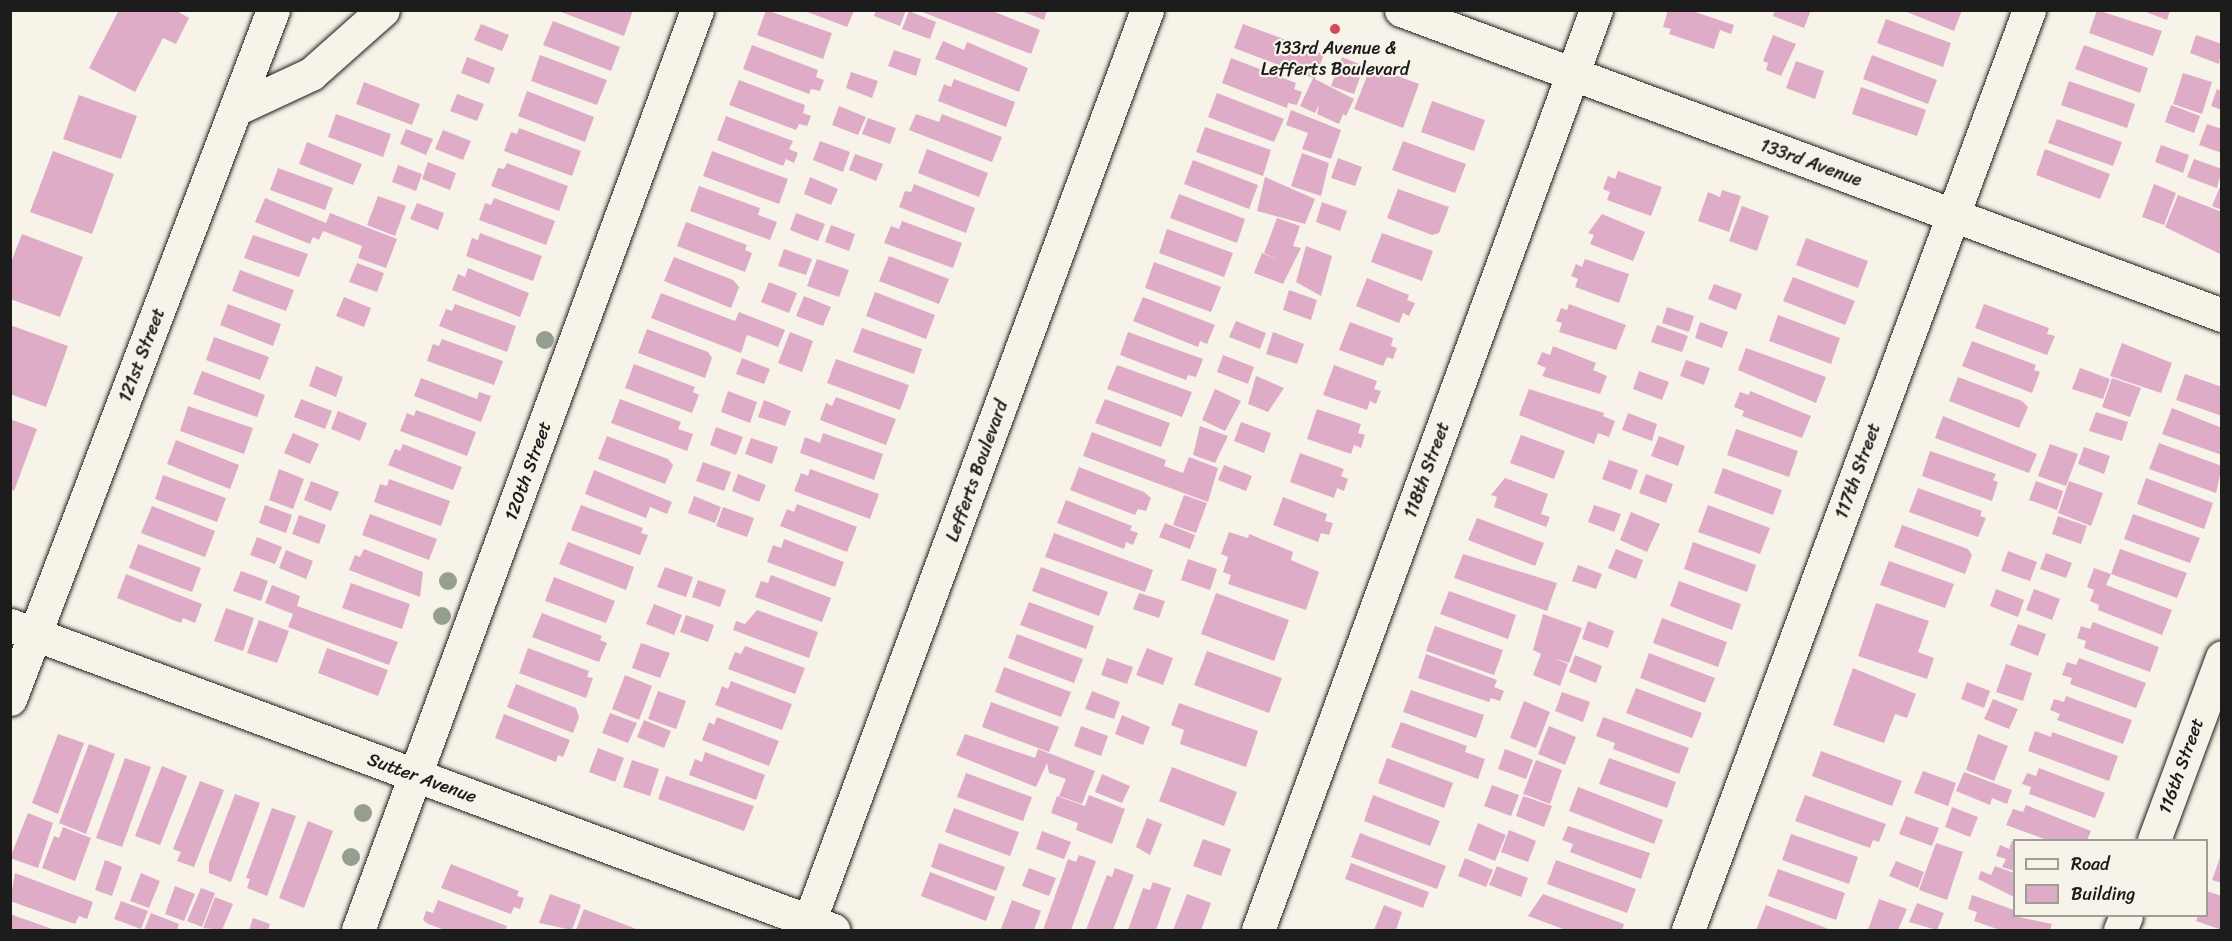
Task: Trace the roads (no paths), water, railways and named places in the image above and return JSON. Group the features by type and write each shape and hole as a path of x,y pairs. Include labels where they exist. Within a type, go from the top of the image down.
{"street":[{"name":"121st Street","path":"10,699 22,630 238,108 273,10"},
{"path":"238,108 311,74 383,10"},
{"name":"120th Street","path":"358,930 697,10"},
{"name":"Lefferts Boulevard","path":"816,928 1147,10"},
{"name":"133rd Avenue","path":"1401,10 2222,315"},
{"name":"118th Street","path":"1258,930 1596,10"},
{"name":"117th Street","path":"1688,930 2028,10"},
{"name":"Sutter Avenue","path":"22,630 816,928"},
{"name":"116th Street","path":"2154,839 2222,657"}],"place":[{"name":"133rd Avenue & Lefferts Boulevard","path":"1335,29"}]}
